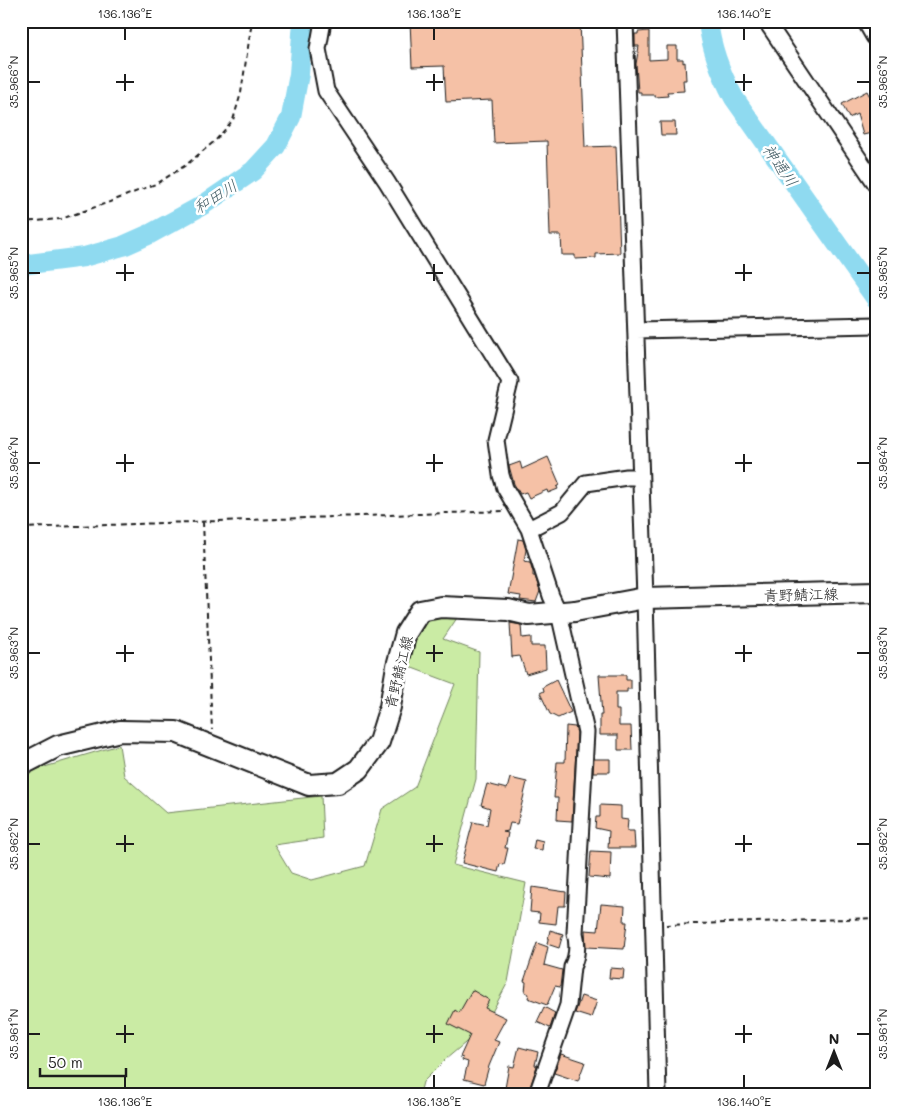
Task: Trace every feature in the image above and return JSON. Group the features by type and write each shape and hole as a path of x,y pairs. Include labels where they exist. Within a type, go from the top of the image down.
{"main road":[{"path":"868,21 876,35"},
{"name":"青野鯖江線","path":"21,764 58,746 120,730 176,732 309,785 338,783 359,769 378,742 390,707 397,666 406,632 420,611 441,607 508,610 528,615 575,611 645,598 876,592"}],"street":[{"path":"323,21 318,49 326,91 387,182 510,382 496,440 501,475 512,511 528,529 551,596 559,613 586,732 575,962 572,967 568,1005 537,1094"},
{"path":"625,21 645,598 658,1094"},
{"path":"766,21 876,184"},
{"path":"636,330 875,325"},
{"path":"528,529 562,512 586,483 640,478"}],"path":[{"path":"21,222 61,219 107,204 158,183 186,165 216,140 233,120 241,93 252,21"},
{"path":"21,528 512,511"},
{"path":"203,522 213,747"},
{"path":"654,925 876,918"}],"green space":[{"path":"459,615 443,639 479,652 476,779 453,865 526,883 508,982 484,1027 446,1059 423,1082 420,1094 21,1094 21,774 119,745 124,776 166,813 321,796 323,838 274,845 291,873 312,880 365,866 382,809 415,787 455,684 407,666 408,639 431,616"}],"building":[{"path":"410,21 580,21 585,147 616,146 620,253 596,254 596,258 575,259 575,255 562,255 561,235 550,235 547,141 494,143 492,100 446,102 444,66 412,67"},
{"path":"649,31 649,60 667,59 667,46 677,46 677,59 683,59 683,63 685,62 686,80 683,80 684,91 667,92 668,96 655,97 655,95 641,95 641,92 638,92 636,64 639,46 635,46 635,34"},
{"path":"867,91 876,108 876,132 863,135 857,114 849,118 842,104"},
{"path":"660,122 675,122 676,135 661,135"},
{"path":"548,457 560,485 557,487 558,489 548,493 547,490 529,498 526,492 520,494 514,484 509,466 520,462 522,469"},
{"path":"518,539 523,540 526,550 524,561 530,562 533,576 535,576 540,591 536,602 520,600 521,596 508,594"},
{"path":"510,623 521,625 522,638 531,637 531,646 545,646 546,668 526,674 520,656 512,657"},
{"path":"599,675 626,675 626,680 631,680 631,689 627,689 627,692 616,692 616,710 619,710 619,726 631,726 632,750 618,750 618,735 600,735 600,715 602,715"},
{"path":"556,680 571,712 558,718 550,714 540,693 544,691 543,687"},
{"path":"566,726 575,727 577,733 572,821 557,820 558,798 554,798 557,762 565,762"},
{"path":"594,759 610,759 610,772 593,772"},
{"path":"510,778 527,782 517,824 510,823 508,831 503,832 508,833 505,848 508,848 504,865 500,864 498,872 462,863 473,822 487,825 490,808 481,805 487,784 507,789"},
{"path":"600,805 621,806 621,819 628,820 627,831 634,831 635,848 608,848 609,831 595,828 596,817 600,817"},
{"path":"535,839 543,841 542,850 533,849"},
{"path":"591,851 611,852 610,879 589,877"},
{"path":"532,887 566,892 565,906 558,906 556,924 539,922 540,913 530,912"},
{"path":"601,904 625,906 624,922 627,922 624,949 586,947 585,930 598,931"},
{"path":"550,930 563,934 559,948 547,944"},
{"path":"537,943 548,947 544,965 562,970 560,987 555,986 547,1005 528,998 529,994 525,992 526,982 524,981"},
{"path":"610,968 624,969 623,979 609,978"},
{"path":"472,990 489,1000 485,1008 506,1018 494,1040 499,1042 484,1084 464,1079 468,1062 460,1057 470,1035 448,1024 455,1010 459,1013"},
{"path":"581,996 597,1001 591,1018 575,1013"},
{"path":"544,1007 555,1013 550,1028 537,1022"},
{"path":"519,1047 538,1052 535,1065 537,1066 528,1094 504,1094 509,1066 514,1067"},
{"path":"561,1054 585,1062 578,1081 554,1073"}],"waterway":[{"name":"和田川","path":"21,265 84,257 123,246 150,234 203,205 253,171 276,146 291,117 299,74 303,21"},
{"name":"神通川","path":"708,21 717,61 734,98 876,299"}]}
